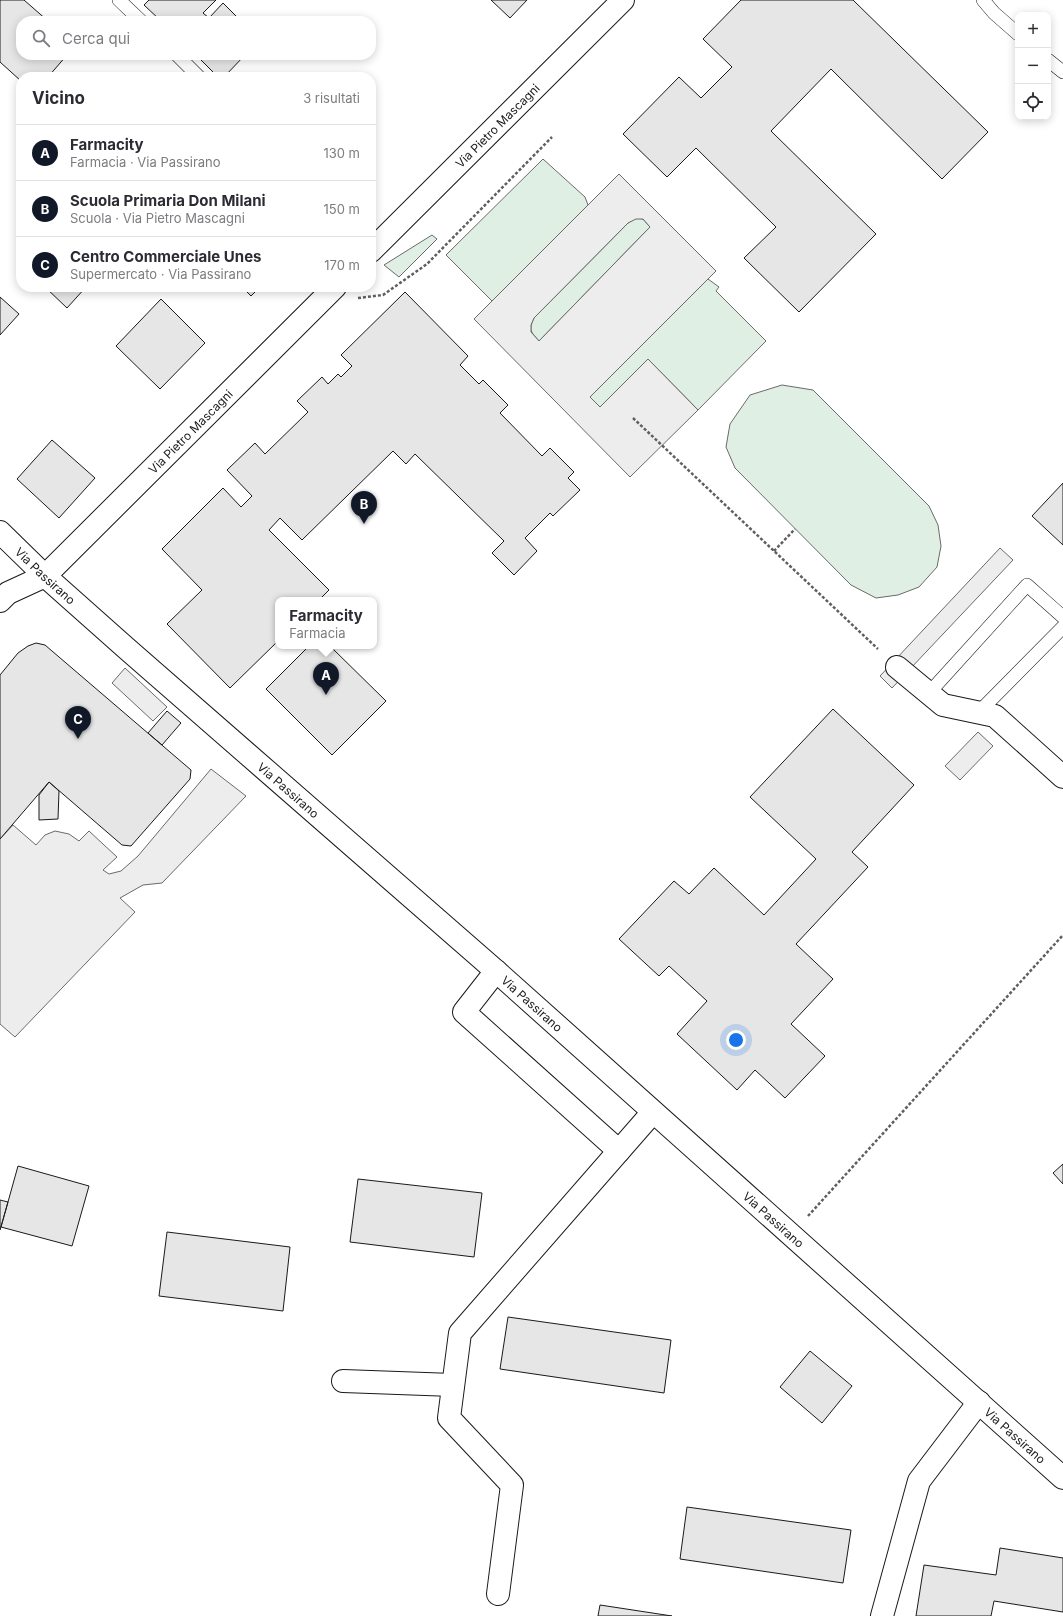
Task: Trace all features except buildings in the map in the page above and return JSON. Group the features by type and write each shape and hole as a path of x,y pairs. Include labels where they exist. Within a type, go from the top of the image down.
{"street":[{"name":"Via Pietro Mascagni","path":"376,243 623,0"},
{"name":"Via Pietro Mascagni","path":"45,576 330,292"},
{"name":"Via Passirano","path":"0,532 45,576 496,971 792,1234 1063,1478"},
{"path":"0,601 8,593 45,576"},
{"path":"897,667 943,705 995,716 1063,777"},
{"path":"496,971 464,1012 619,1151"},
{"path":"498,1594 512,1485 449,1418 460,1333 653,1112"},
{"path":"343,1381 453,1385"},
{"path":"882,1616 919,1481 979,1402"}],"lane":[{"path":"119,0 136,16"},
{"path":"983,0 994,13 1015,31"},
{"path":"181,60 194,72"},
{"path":"1051,62 1063,72"},
{"path":"929,693 1027,585 1063,617"},
{"path":"978,713 1063,627"}],"path":[{"path":"354,303 359,297 383,295 427,264 552,137"},
{"path":"633,418 897,667"},
{"path":"774,551 795,529"},
{"path":"792,1234 1063,934"}],"green space":[{"path":"543,159 585,197 588,205 492,301 446,255"},
{"path":"636,218 643,219 650,227 539,341 531,331 531,325 534,318 628,223"},
{"path":"432,235 437,239 399,277 384,265"},
{"path":"708,279 719,287 716,291 766,341 698,410 648,359 600,407 590,397"},
{"path":"782,385 813,390 929,506 938,525 941,546 937,567 919,587 898,595 876,598 851,585 735,468 726,447 730,424 750,395"}],"shaded area":[{"path":"619,174 716,271 590,397 600,407 648,359 698,410 630,477 474,319","holes":["636,219 643,219 650,227 539,341 531,332 531,325 534,318 628,223"]},
{"path":"1000,548 1013,560 892,688 880,676"},
{"path":"125,668 167,707 153,721 112,683"},
{"path":"978,732 993,746 960,780 945,766"},
{"path":"211,769 246,796 162,883 143,885 120,898 135,912 15,1037 0,1024 0,839 13,825 36,845 45,835 55,831 69,834 79,841 89,831 117,857 103,870 109,874 121,871 138,856"}],"place":[{"name":"Scuola Primaria Don Milani","path":"364,524"},
{"name":"Farmacity","path":"326,695"},
{"name":"Centro Commerciale Unes","path":"78,739"}]}
